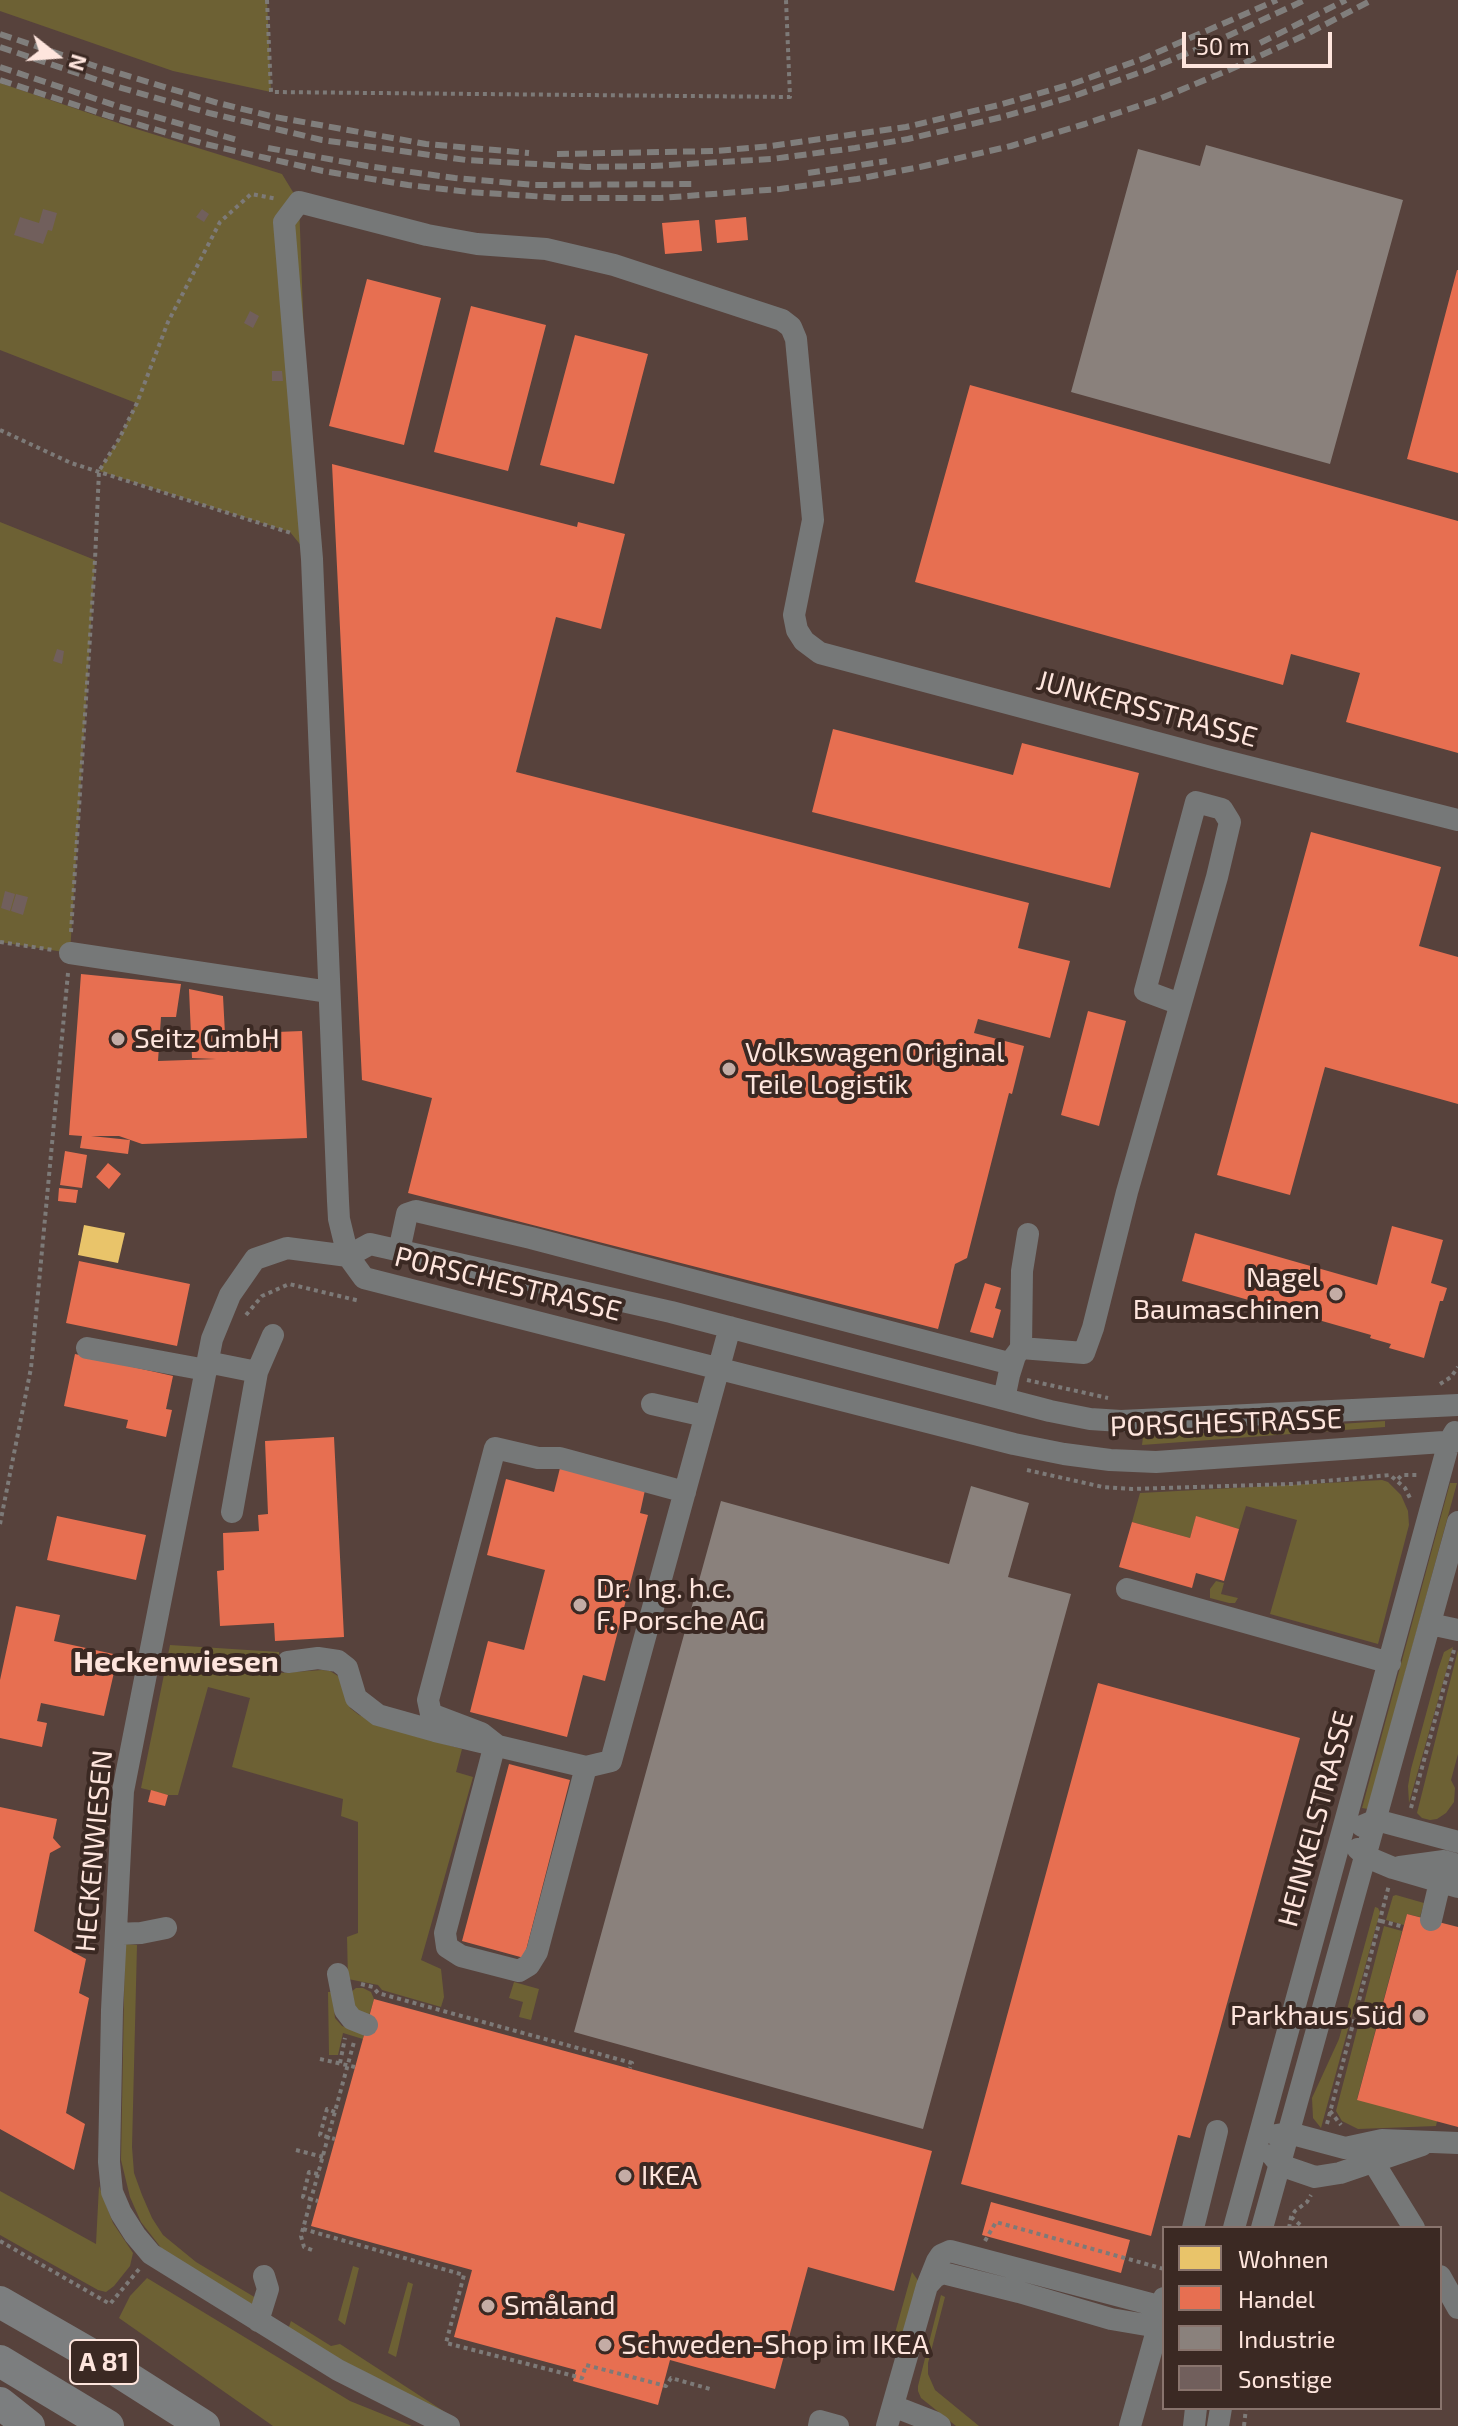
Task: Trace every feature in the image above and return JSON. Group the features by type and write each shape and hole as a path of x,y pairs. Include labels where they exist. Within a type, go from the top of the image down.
{"highway":[{"name":"A 81","path":"0,2302 94,2356 204,2426"},
{"name":"A 81","path":"0,2361 108,2426"},
{"path":"0,2403 29,2426"}],"street":[{"name":"JUNKERSSTRASSE","path":"299,202 427,235 477,244 546,249 614,265 782,320 791,327 796,339 813,520 794,615 797,630 804,641 820,653 1458,820"},
{"path":"299,202 284,222 312,559 338,1201 348,1256"},
{"path":"399,1251 407,1214 416,1211 1017,1356 1084,1353 1093,1328 1120,1218 1180,1004 1230,822 1222,809 1196,802 1145,991 1180,1004"},
{"path":"70,953 329,992"},
{"path":"1004,1399 1017,1356 1022,1271 1028,1234"},
{"name":"PORSCHESTRASSE","path":"1455,1437 1168,1461 1110,1460 1014,1444 364,1278 348,1256 370,1244 671,1312 1090,1419 1121,1421 1458,1405"},
{"name":"HECKENWIESEN","path":"348,1256 287,1248 255,1259 230,1295 212,1339 123,1791 109,2162 112,2192 121,2213 151,2254 338,2370 451,2424"},
{"path":"288,1662 318,1658 338,1661 347,1668 356,1698 378,1715 586,1767 611,1761 730,1327"},
{"path":"232,1512 257,1372 273,1335"},
{"path":"87,1348 257,1372"},
{"path":"652,1404 705,1416"},
{"name":"HEINKELSTRASSE","path":"1235,2226 1455,1437"},
{"path":"495,1744 481,1733 431,1714 428,1700 495,1448 538,1458 560,1458 685,1492"},
{"name":"HEINKELSTRASSE","path":"1263,2226 1458,1522"},
{"path":"1127,1589 1390,1663"},
{"path":"1430,1624 1457,1637"},
{"path":"495,1744 445,1933 447,1947 461,1956 505,1968 519,1971 529,1965 537,1952 586,1767"},
{"path":"1450,1874 1393,1868 1367,1857 1343,1834 1376,1820 1458,1842"},
{"path":"1409,1829 1450,1874"},
{"path":"1431,1920 1450,1874"},
{"path":"116,1934 166,1928"},
{"path":"338,1974 345,2010 352,2019 367,2025"},
{"path":"1193,2226 1217,2131"},
{"path":"1432,2141 1374,2163 1315,2177 1280,2165 1259,2138 1289,2133 1345,2148 1382,2140 1432,2141 1458,2143"},
{"path":"1374,2163 1413,2226"},
{"path":"940,2426 923,2417 890,2416 927,2286 943,2273 1111,2319 1161,2310 1130,2426"},
{"path":"258,2321 268,2289 264,2276"},
{"path":"1442,2280 1458,2308"}],"path":[{"path":"267,0 271,92 790,97 786,0"},
{"path":"0,1524 31,1368 70,953 99,471 137,403 168,322 220,222 251,194 299,202"},
{"path":"0,430 71,463 291,532 312,559"},
{"path":"0,942 70,953"},
{"path":"1409,1829 1457,1637"},
{"path":"1322,2143 1393,1868"},
{"path":"1381,1921 1404,1927"},
{"path":"430,2014 432,2008 378,1993 632,2063 630,2068"},
{"path":"453,2014 499,2027 497,2032"},
{"path":"517,2031 558,2043 556,2048"},
{"path":"312,2250 304,2247 303,2229 355,2040 345,2037 340,2063"},
{"path":"320,2059 355,2067"},
{"path":"335,2112 327,2109 320,2135 335,2139"},
{"path":"296,2150 323,2157"},
{"path":"318,2174 309,2172 303,2197 318,2201"},
{"path":"1289,2226 1291,2217 1310,2197 1315,2177"},
{"path":"1291,2217 1302,2226"},
{"path":"303,2229 464,2275 446,2343 582,2378 586,2365 648,2378 666,2386 671,2378 710,2389"},
{"path":"0,2241 110,2304 151,2254"}],"shaded area":[{"path":"0,0 267,0 271,92 173,71 0,11"},
{"path":"0,83 282,174 299,202 312,559 290,532 99,471 136,403 0,350"},
{"path":"0,522 95,560 70,953 0,942"},
{"path":"1385,1421 1385,1427 1142,1445 1143,1437"},
{"path":"1382,1480 1401,1495 1408,1511 1409,1525 1378,1644 1270,1614 1297,1520 1246,1506 1239,1529 1196,1517 1190,1538 1132,1522 1140,1493"},
{"path":"1450,1483 1457,1483 1368,1809 1362,1808"},
{"path":"1216,1581 1224,1583 1221,1594 1238,1598 1235,1603 1210,1598 1210,1589"},
{"path":"170,1645 279,1652 281,1673 322,1670 338,1676 350,1708 359,1715 405,1733 462,1749 456,1772 473,1777 421,1960 441,1969 444,1997 441,2007 382,1990 378,1985 348,1979 347,1937 358,1933 358,1822 341,1816 343,1799 232,1767 250,1698 208,1687 178,1795 141,1788"},
{"path":"1453,1647 1409,1803 1411,1769 1438,1670 1444,1652"},
{"path":"1458,1650 1458,1754 1451,1780 1455,1788 1454,1802 1446,1813 1430,1820 1417,1813"},
{"path":"1393,1896 1424,1903 1420,1917 1407,1914 1404,1925 1386,1920"},
{"path":"1375,1907 1380,1912 1321,2128 1313,2118 1312,2098 1339,2039"},
{"path":"1384,1926 1402,1931 1357,2099 1437,2121 1436,2126 1358,2129 1342,2121 1336,2111"},
{"path":"125,1944 137,1945 134,2173 152,2218 163,2235 196,2262 256,2298 252,2310 169,2258 141,2222 130,2197 121,2160"},
{"path":"514,1982 539,1989 531,2020 519,2017 523,2002 509,1998"},
{"path":"356,1988 371,1992 374,1999 368,2019 357,2014 351,1992"},
{"path":"328,1992 332,1992 335,2018 342,2026 364,2033 363,2039 343,2033 338,2055 329,2055"},
{"path":"99,2186 113,2223 133,2253 130,2266 106,2292 0,2235 0,2191 96,2244"},
{"path":"353,2266 359,2268 345,2325 338,2320"},
{"path":"912,2272 919,2282 903,2335 899,2339 895,2333"},
{"path":"147,2278 350,2401 412,2426 273,2426 119,2318 130,2296"},
{"path":"408,2282 413,2284 396,2357 388,2353"},
{"path":"941,2295 945,2297 928,2374 935,2390 979,2426 956,2426 921,2398 918,2391"},
{"path":"291,2321 331,2346 340,2344 445,2412 421,2403 287,2332"}],"building: Wohnen":[{"path":"84,1225 125,1233 118,1263 78,1255"}],"building: Handel":[{"path":"746,217 748,240 717,243 715,220"},
{"path":"699,220 702,251 665,254 662,223"},
{"path":"1458,270 1458,473 1407,459"},
{"path":"367,279 441,298 404,445 329,426"},
{"path":"471,306 546,325 508,471 434,452"},
{"path":"575,335 648,354 614,484 540,465"},
{"path":"970,385 1458,521 1458,753 1346,722 1360,673 1291,654 1283,685 915,582"},
{"name":"Volkswagen Original Teile Logistik","path":"332,464 577,527 578,522 625,534 601,629 556,617 516,772 1029,903 1018,948 1070,961 1050,1038 978,1019 974,1033 1024,1046 967,1258 955,1264 938,1329 408,1193 432,1098 362,1080"},
{"path":"833,729 1013,775 1022,743 1139,773 1110,888 812,812"},
{"path":"1311,832 1441,867 1419,946 1458,957 1458,1104 1325,1067 1290,1195 1217,1175"},
{"path":"81,974 181,984 176,1017 161,1017 158,1061 216,1059 192,1058 189,989 223,996 225,1034 302,1031 307,1138 142,1144 119,1136 91,1136 130,1140 128,1154 80,1148 82,1136 69,1135"},
{"path":"1088,1011 1126,1021 1099,1126 1061,1115"},
{"path":"65,1151 87,1155 82,1188 60,1185"},
{"path":"108,1163 121,1174 109,1189 96,1177"},
{"path":"59,1188 78,1190 76,1203 58,1201"},
{"name":"Nagel Baumaschinen","path":"1392,1226 1443,1240 1431,1283 1447,1288 1443,1301 1440,1301 1424,1358 1389,1348 1391,1344 1370,1338 1371,1335 1182,1281 1195,1233 1377,1285"},
{"path":"79,1261 190,1284 177,1346 66,1323"},
{"path":"985,1283 1001,1288 995,1308 1001,1310 993,1338 970,1332"},
{"path":"75,1354 173,1376 166,1409 172,1410 166,1437 126,1428 128,1420 64,1406"},
{"path":"334,1437 344,1637 275,1641 274,1623 220,1626 217,1571 224,1570 223,1533 259,1531 258,1515 268,1514 265,1441"},
{"name":"Dr. Ing. h.c. F. Porsche AG","path":"560,1468 645,1490 640,1513 648,1515 605,1681 583,1675 567,1737 470,1712 488,1641 524,1650 545,1570 487,1555 506,1479 554,1492"},
{"path":"57,1516 146,1535 136,1580 47,1560"},
{"path":"1196,1516 1239,1529 1224,1581 1196,1573 1192,1588 1119,1567 1132,1522 1190,1538"},
{"path":"16,1606 60,1615 54,1641 118,1655 104,1716 41,1703 37,1721 47,1723 42,1747 0,1738 0,1680"},
{"path":"1098,1683 1300,1738 1190,2138 1178,2135 1151,2236 961,2184"},
{"path":"509,1764 570,1780 524,1958 462,1941"},
{"path":"151,1790 168,1795 165,1806 148,1802"},
{"path":"0,1807 57,1819 53,1838 61,1847 50,1853 34,1931 86,1959 79,1993 89,1998 66,2113 85,2124 74,2170 0,2129"},
{"name":"Parkhaus Süd","path":"1407,1914 1458,1927 1458,2127 1357,2100"},
{"name":"IKEA","path":"374,1999 932,2151 894,2291 808,2267 775,2389 670,2360 658,2405 573,2381 576,2370 454,2337 472,2270 311,2226"},
{"path":"991,2202 1130,2240 1121,2273 982,2235"}],"building: Industrie":[{"path":"1206,145 1403,200 1330,464 1071,392 1138,149 1200,166"},
{"path":"971,1486 1029,1503 1008,1577 1071,1594 923,2129 574,2032 721,1501 949,1564"}],"building: Sonstige":[{"path":"43,209 57,213 52,231 48,230 43,244 14,235 20,217 39,223"},
{"path":"202,209 209,214 204,222 196,217"},
{"path":"250,311 259,316 253,328 244,323"},
{"path":"272,371 282,371 283,381 272,381"},
{"path":"57,649 64,651 62,664 53,661"},
{"path":"5,891 15,894 10,911 1,908"},
{"path":"16,894 28,897 23,915 11,911"}],"railway":[{"path":"557,154 716,151 906,127 1072,84 1142,59 1277,0"},
{"path":"0,47 118,87 322,140 466,160 587,167 653,166 772,159 855,148 1002,117 1147,70 1305,0"},
{"path":"1260,43 1346,0"},
{"path":"0,80 205,144 323,171 469,192 563,198 660,198 780,189 857,179 1011,146 1159,99 1303,36 1372,0"},
{"path":"0,34 98,67 275,117 426,144 529,153"},
{"path":"0,67 114,105 237,140"},
{"path":"268,148 367,166 535,185 697,184"},
{"path":"808,173 887,161"}],"place":[{"name":"Seitz GmbH","path":"118,1039"},
{"name":"Volkswagen Original Teile Logistik","path":"729,1069"},
{"name":"Nagel Baumaschinen","path":"1336,1294"},
{"name":"Dr. Ing. h.c. F. Porsche AG","path":"580,1605"},
{"name":"Parkhaus Süd","path":"1419,2016"},
{"name":"IKEA","path":"625,2176"},
{"name":"Småland","path":"488,2306"},
{"name":"Schweden-Shop im IKEA","path":"605,2345"}],"district":[{"name":"Heckenwiesen","path":"176,1662"}]}
